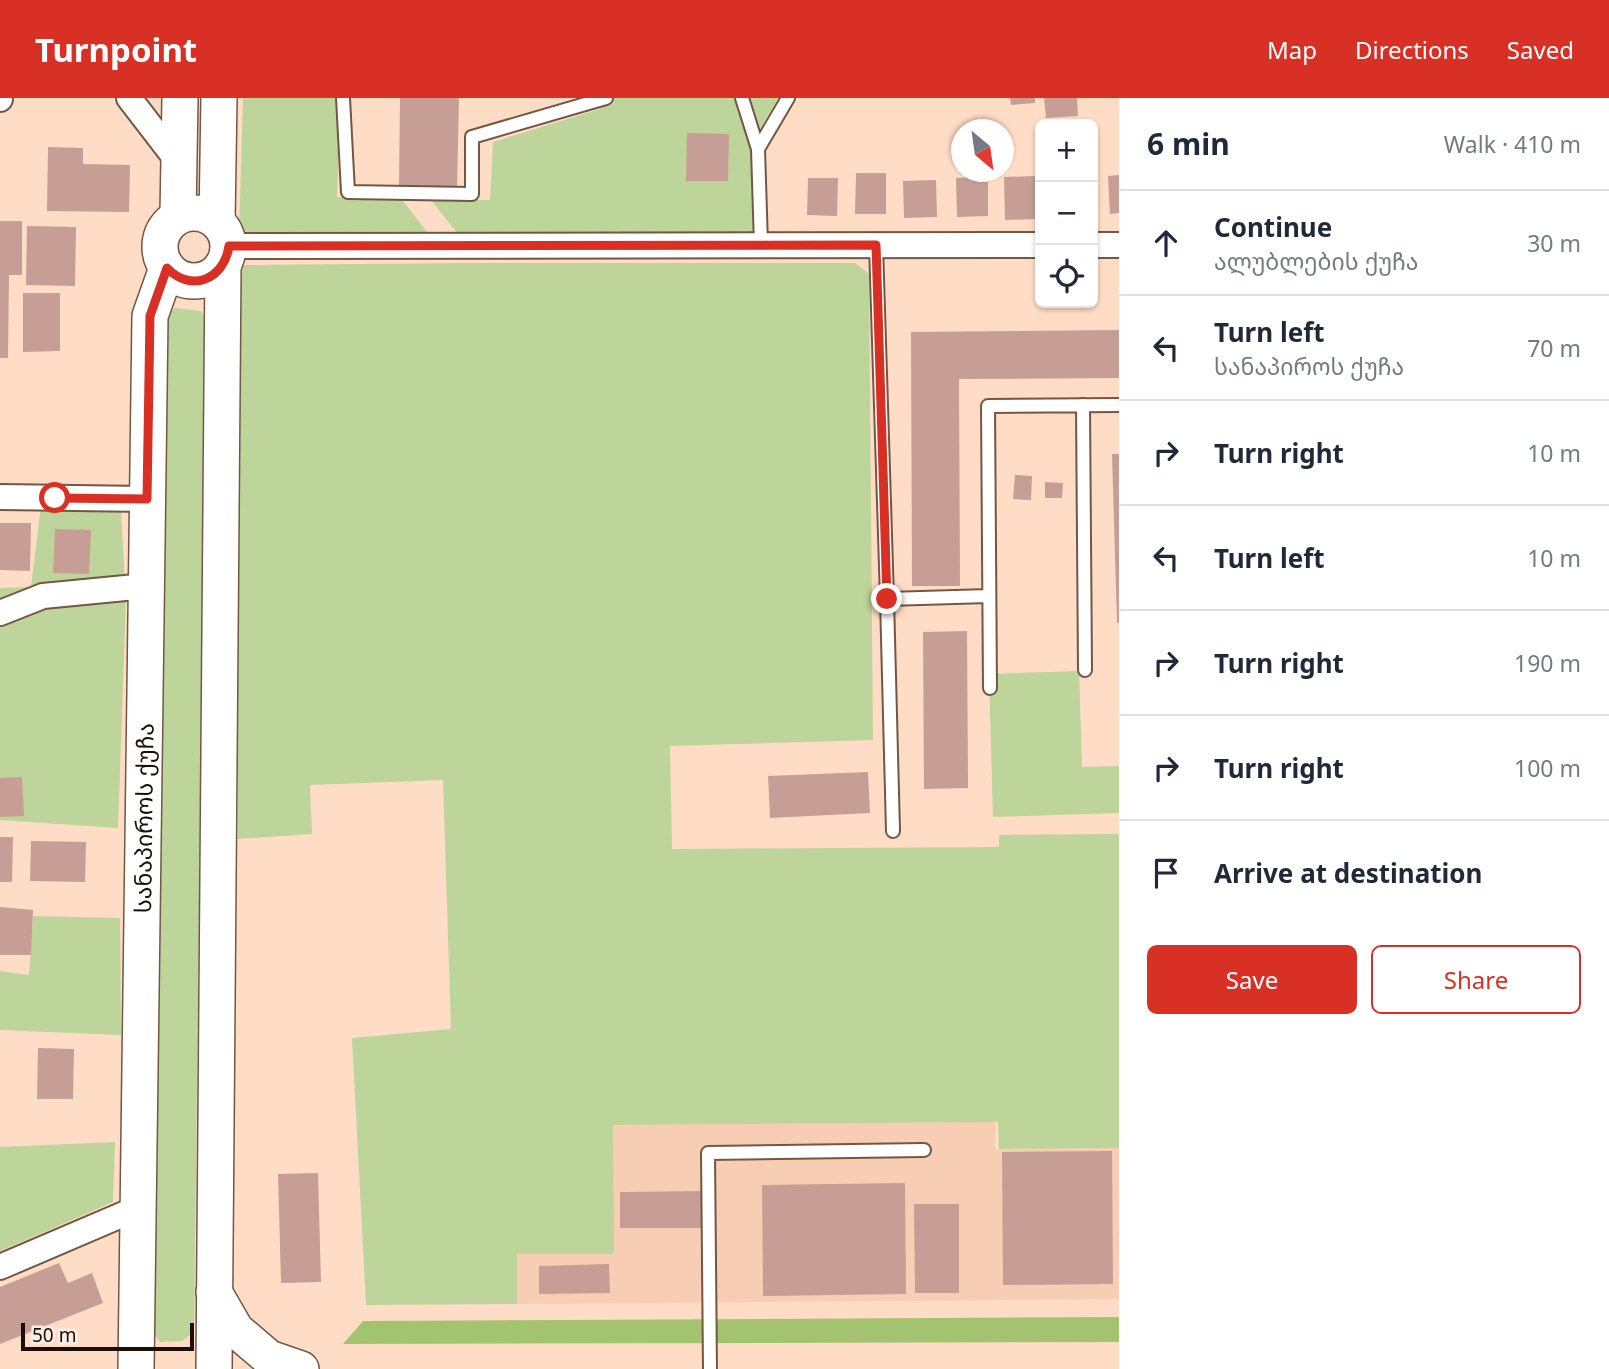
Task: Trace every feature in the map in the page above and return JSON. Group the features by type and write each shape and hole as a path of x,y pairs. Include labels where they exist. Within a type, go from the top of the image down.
{"main road":[{"path":"178,216 180,98"},
{"path":"214,1369 223,244 219,98"},
{"path":"191,212 205,214 223,244 209,278 200,281 173,275 161,259 159,248 160,238 172,220 191,212"},
{"name":"სანაპიროს ქუჩა","path":"136,1369 150,316 167,268"},
{"path":"214,1292 236,1330 270,1358 301,1369"}],"street":[{"path":"129,98 179,163"},
{"path":"223,244 1035,245"},
{"path":"1098,245 1119,244"},
{"path":"0,497 147,499"},
{"path":"0,613 43,596 146,586"},
{"path":"0,1267 138,1208"}],"lane":[{"path":"343,98 348,192 448,194 472,194 472,137 598,99"},
{"path":"742,98 758,149 761,245"},
{"path":"758,149 788,98"},
{"path":"876,245 893,831"},
{"path":"1083,405 1085,670"},
{"path":"990,688 988,406 1119,405"},
{"path":"887,599 989,596"},
{"path":"710,1369 708,1153 924,1150"}],"shaded area":[{"path":"995,1122 995,1149 1119,1148 1119,1299 517,1304 517,1254 613,1253 613,1125"}],"green space":[{"path":"243,98 340,98 337,197 399,196 432,238 239,236"},
{"path":"601,98 778,98 751,144 754,235 543,232 458,234 431,200 490,200 493,142 600,109"},
{"path":"855,263 869,274 873,740 670,746 672,849 999,847 999,835 1119,834 1119,1148 999,1149 998,1122 613,1125 614,1254 517,1254 517,1304 366,1305 352,1038 451,1029 443,780 310,785 312,834 238,839 234,272 244,265"},
{"path":"175,308 201,311 206,320 194,1332 182,1341 160,1342 151,1331 167,316"},
{"path":"41,506 121,511 125,583 31,588 0,600 0,588 31,587"},
{"path":"126,599 118,828 0,820 0,623 37,608"},
{"path":"1079,671 1082,767 1119,766 1119,813 993,817 989,674"},
{"path":"33,916 120,918 121,1035 0,1030 0,971 29,975"},
{"path":"115,1142 113,1202 0,1251 0,1147"},
{"path":"1119,1317 1119,1342 343,1344 363,1321"}],"building":[{"path":"400,98 459,98 457,187 399,187"},
{"path":"1010,98 1035,98 1035,103 1011,105"},
{"path":"1044,98 1077,98 1078,116 1046,118"},
{"path":"687,133 729,134 728,181 686,181"},
{"path":"48,147 83,148 83,164 130,165 129,212 47,211"},
{"path":"856,173 886,173 886,214 855,214"},
{"path":"1119,175 1119,213 1110,214 1108,176"},
{"path":"1035,176 1035,219 1005,220 1004,182 1014,182 1014,177"},
{"path":"808,178 838,178 837,216 807,215"},
{"path":"936,180 937,217 904,218 903,181"},
{"path":"956,182 988,182 988,216 957,217"},
{"path":"0,221 22,221 22,275 9,275 8,358 0,358"},
{"path":"27,226 76,227 75,286 26,285"},
{"path":"23,293 60,293 60,351 23,352"},
{"path":"1119,330 1119,378 959,379 960,586 912,586 911,332"},
{"path":"1112,454 1119,454 1119,623 1117,623"},
{"path":"1015,475 1032,476 1031,500 1013,499"},
{"path":"1045,482 1063,483 1062,498 1045,498"},
{"path":"0,523 31,523 30,571 0,570"},
{"path":"55,529 91,530 89,574 53,573"},
{"path":"967,631 968,788 924,789 923,632"},
{"path":"868,772 870,813 770,818 768,776"},
{"path":"22,777 24,816 0,817 0,778"},
{"path":"0,837 13,837 12,882 0,882"},
{"path":"31,841 86,842 85,882 30,881"},
{"path":"0,907 33,910 31,955 0,955"},
{"path":"38,1048 74,1049 73,1099 37,1099"},
{"path":"1112,1151 1113,1284 1003,1285 1002,1152"},
{"path":"318,1173 321,1282 281,1283 278,1174"},
{"path":"905,1183 906,1294 763,1296 762,1185"},
{"path":"703,1191 703,1228 620,1228 620,1192"},
{"path":"914,1204 959,1204 959,1293 915,1293"},
{"path":"59,1263 68,1283 92,1273 103,1303 0,1344 0,1287"},
{"path":"609,1264 610,1293 539,1294 539,1266"}],"route":[{"path":"55,498 147,499 150,316 167,268 182,279 200,281 209,278 223,265 229,246 876,245 887,599"}]}
